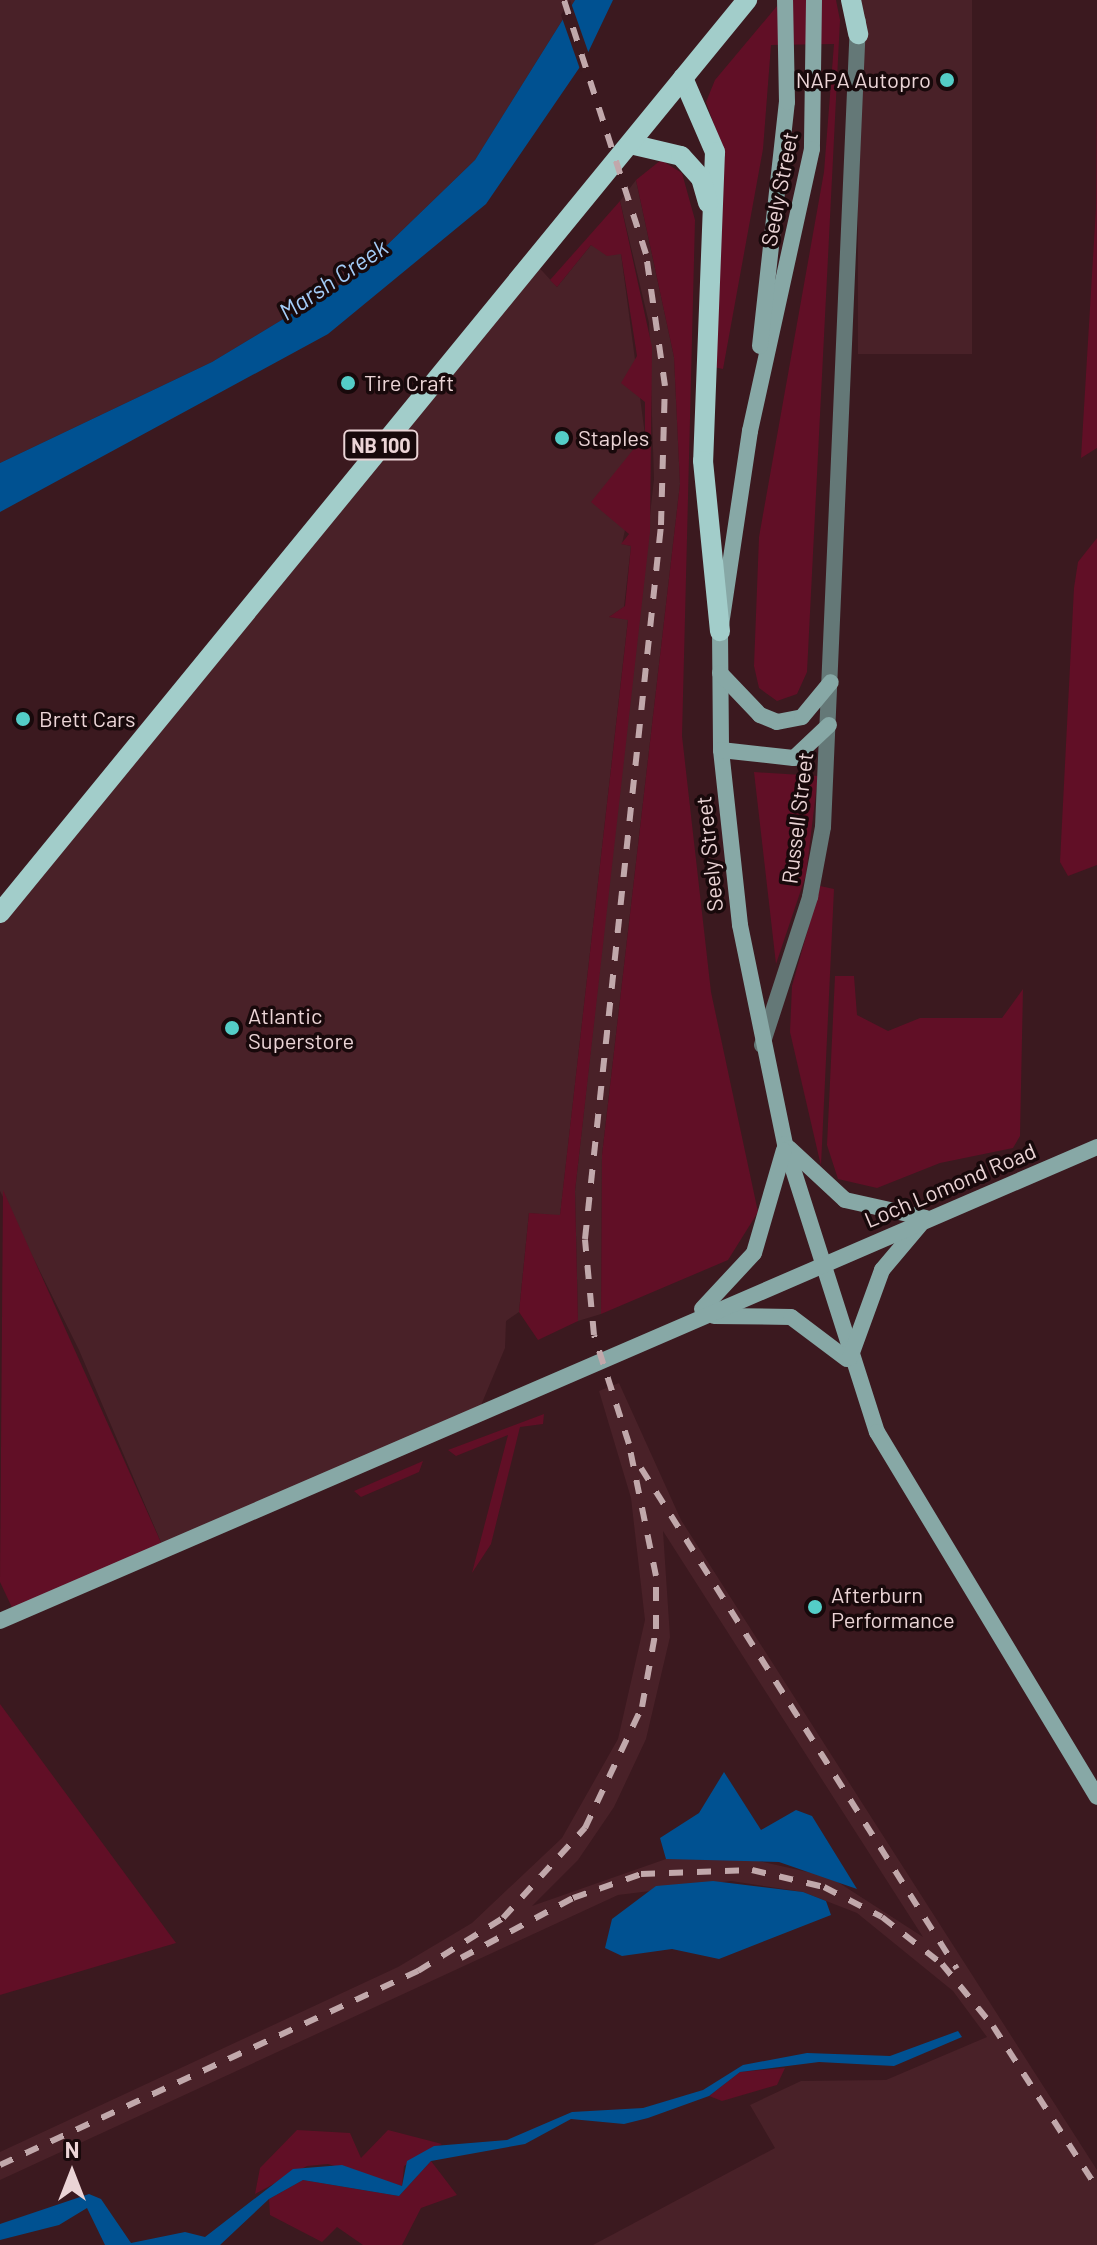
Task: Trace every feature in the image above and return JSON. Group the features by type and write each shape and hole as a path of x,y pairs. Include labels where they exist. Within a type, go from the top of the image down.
{"main road":[{"name":"NB 100","path":"0,913 747,0"},
{"name":"Seely Street","path":"785,0 788,44 750,431 720,631 721,750 762,1047 785,1144 850,1361 877,1432 1097,1797"},
{"name":"Seely Street","path":"750,431 812,149 816,44 814,0"},
{"path":"851,0 858,34"},
{"path":"858,34 860,0"},
{"path":"683,78 715,152 703,461 720,631"},
{"path":"630,144 691,164 711,223"},
{"path":"720,673 760,715 777,722 802,717 831,682"},
{"path":"721,750 794,758 829,725"},
{"path":"785,1144 845,1200 927,1219 882,1270 850,1361 813,1327 776,1312 689,1320 754,1253 785,1144"},
{"name":"Loch Lomond Road","path":"0,1621 689,1320 1097,1147"}],"street":[{"name":"Russell Street","path":"762,1047 815,874 829,725 858,34"}],"shaded area":[{"path":"0,0 575,0 475,160 356,275 212,362 0,463"},
{"path":"782,0 836,0 840,20 807,672 797,694 777,701 759,688 754,666 759,537 824,172 834,44 771,45 763,149 723,369 713,367 718,136 706,102 715,80"},
{"path":"858,0 972,0 972,354 858,354"},
{"path":"1097,73 1097,448 1081,458 1096,208"},
{"path":"661,160 682,173 695,220 682,736 711,992 758,1212 728,1260 601,1314 602,1155 680,484 674,357 636,180"},
{"path":"636,180 674,357 680,484 602,1155 601,1314 578,1321 575,1191 654,479 649,323 620,201"},
{"path":"620,201 652,347 650,532 575,1191 578,1321 538,1340 519,1312 529,1213 560,1215 628,620 609,617 625,606 631,546 621,544 629,534 591,502 645,435 645,402 621,383 637,356 621,254 607,256 591,245 557,287 550,280"},
{"path":"591,245 621,254 645,435 622,544 631,546 624,607 609,617 628,619 560,1216 529,1213 519,1312 506,1321 505,1348 479,1410 163,1547 79,1350 0,1191 0,913 533,261 557,287"},
{"path":"1097,538 1097,865 1068,876 1060,862 1074,588 1078,562"},
{"path":"754,772 818,776 806,875 776,964"},
{"path":"820,886 834,889 821,1166 790,1032 792,986"},
{"path":"835,976 854,976 857,1015 888,1031 920,1018 1002,1018 1023,989 1020,1136 1013,1148 940,1163 877,1188 838,1179 827,1145"},
{"path":"3,1190 163,1547 15,1614 0,1582"},
{"path":"619,1383 681,1520 1097,2170 1097,2245 593,2245 775,2148 750,2105 801,2081 886,2080 987,2037 953,1991 857,1913 803,1892 731,1881 618,1895 0,2180 0,2152 398,1967 472,1923 562,1838 618,1739 645,1620 631,1498 599,1391","holes":["663,1531 923,1937 830,1877 750,1859 666,1859 532,1906 578,1860 614,1807 646,1739 670,1637"]},
{"path":"544,1414 543,1424 520,1427 491,1544 472,1573 508,1435 456,1456 448,1450"},
{"path":"423,1461 419,1472 361,1497 354,1491"},
{"path":"0,1704 176,1943 0,1995"},
{"path":"785,2068 777,2085 722,2101 709,2096 740,2072"},
{"path":"297,2130 350,2133 361,2158 388,2130 442,2144 404,2166 402,2186 328,2164 307,2166 255,2194 260,2168"},
{"path":"431,2161 457,2195 421,2208 402,2245 363,2245 337,2227 322,2242 270,2215 269,2199 303,2180 399,2196"}],"water":[{"path":"575,0 613,0 584,61 486,204 328,334 0,512 0,463 212,362 356,275 475,160"},
{"path":"724,1772 761,1830 796,1810 812,1816 857,1889 779,1862 666,1859 660,1838 699,1813"},
{"path":"713,1881 803,1892 826,1901 831,1915 719,1959 672,1949 622,1956 605,1948 612,1919 656,1886"},
{"path":"958,2031 962,2037 894,2066 819,2062 740,2072 709,2096 648,2118 624,2124 571,2119 525,2144 431,2161 399,2196 303,2180 269,2199 220,2245 105,2245 87,2208 59,2225 0,2240 0,2224 89,2194 101,2199 131,2243 185,2232 205,2237 293,2169 342,2165 402,2186 407,2161 434,2146 507,2140 572,2112 643,2108 703,2090 743,2065 807,2053 890,2056"}],"pier":[{"path":"570,0 590,57 581,72 561,15"}],"railway":[{"path":"0,2165 418,1971 503,1918 585,1828 642,1707 656,1629 656,1576 629,1444 594,1335 585,1239 661,525 665,386 646,254 564,0"},
{"path":"641,1468 957,1969"},
{"path":"461,1958 573,1898 641,1874 752,1870 824,1887 882,1917 942,1964 993,2026 1097,2188"}],"place":[{"name":"NAPA Autopro","path":"947,80"},
{"name":"Tire Craft","path":"348,383"},
{"name":"Staples","path":"562,438"},
{"name":"Brett Cars","path":"23,719"},
{"name":"Atlantic Superstore","path":"232,1028"},
{"name":"Afterburn Performance","path":"815,1607"}],"water label":[{"name":"Marsh Creek","path":"333,279"}]}
